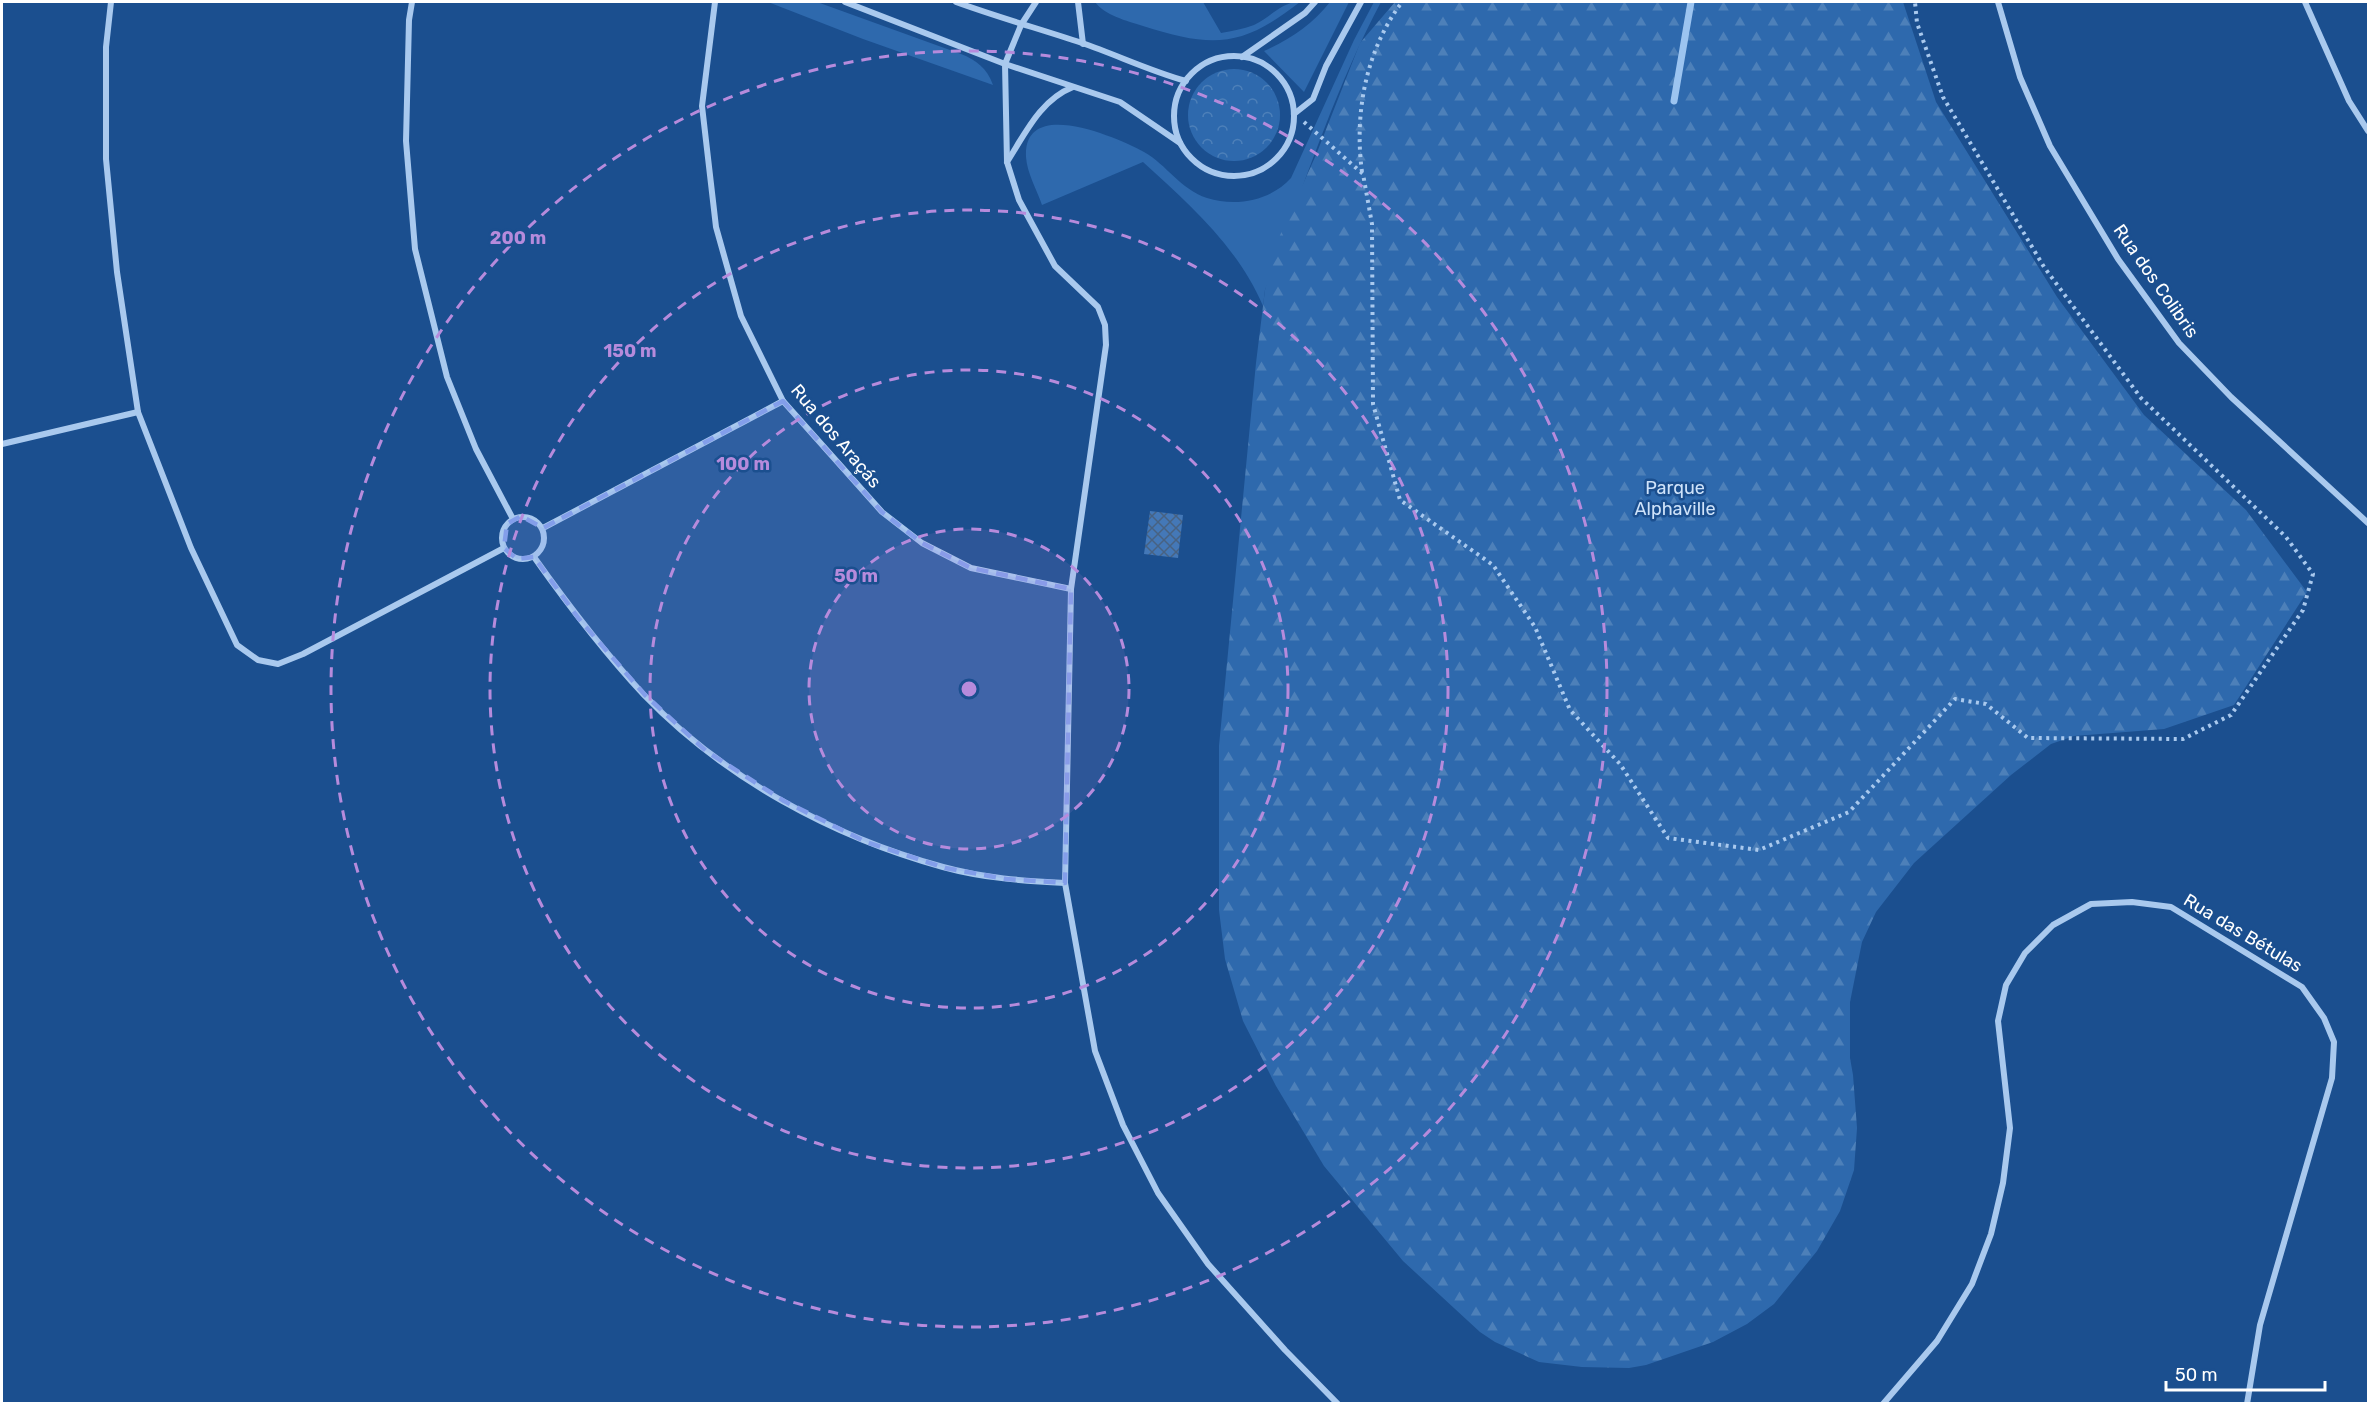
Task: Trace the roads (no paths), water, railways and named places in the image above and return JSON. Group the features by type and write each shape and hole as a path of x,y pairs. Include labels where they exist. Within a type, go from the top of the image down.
{"street":[{"path":"111,2 106,47 106,159 117,272 138,412 191,548 237,645 258,660 278,664 303,654 504,548"},
{"path":"412,2 409,20 406,141 415,249 447,377 476,449 513,519"},
{"name":"Rua dos Araçás","path":"715,2 702,106 716,227 741,316 783,401 882,512 922,543 971,568 1071,589"},
{"path":"845,2 1005,64 1120,102 1181,143"},
{"path":"956,2 1186,81"},
{"path":"1036,2 1021,25 1005,64 1006,162 1019,200 1055,266 1098,307 1106,325 1106,345 1071,589 1065,883 1095,1051 1123,1125 1158,1193 1208,1264 1285,1350 1338,1404"},
{"path":"1078,2 1083,44"},
{"path":"1242,57 1305,13 1315,2"},
{"path":"1294,114 1313,99 1326,66 1361,2"},
{"name":"Rua dos Colibris","path":"1998,2 2020,77 2050,146 2118,259 2179,344 2231,398 2368,523"},
{"path":"2305,2 2349,101 2368,130"},
{"path":"1223,57 1242,57 1262,63 1278,75 1290,95 1294,114 1292,132 1281,155 1266,168 1248,175 1229,176 1211,172 1194,162 1181,143 1174,122 1175,109 1180,91 1200,67 1223,57"},
{"path":"1006,162 1045,105 1058,93 1073,87"},
{"path":"543,528 783,401"},
{"path":"2,444 138,412"},
{"path":"521,516 530,517 543,528 544,544 534,557 517,559 504,548 503,531 513,519 521,516"},
{"path":"534,557 579,619 645,695 706,751 784,801 866,842 945,868 1006,879 1065,883"},
{"name":"Rua das Bétulas","path":"1883,1404 1937,1341 1972,1284 1991,1234 2003,1183 2010,1128 1998,1021 2006,985 2025,953 2053,926 2091,904 2132,902 2171,907 2302,987 2324,1018 2334,1042 2332,1078 2260,1325 2247,1404"}],"waterway":[{"path":"1674,101 1691,2"}],"park label":[{"name":"Parque Alphaville","path":"1675,498"}]}
